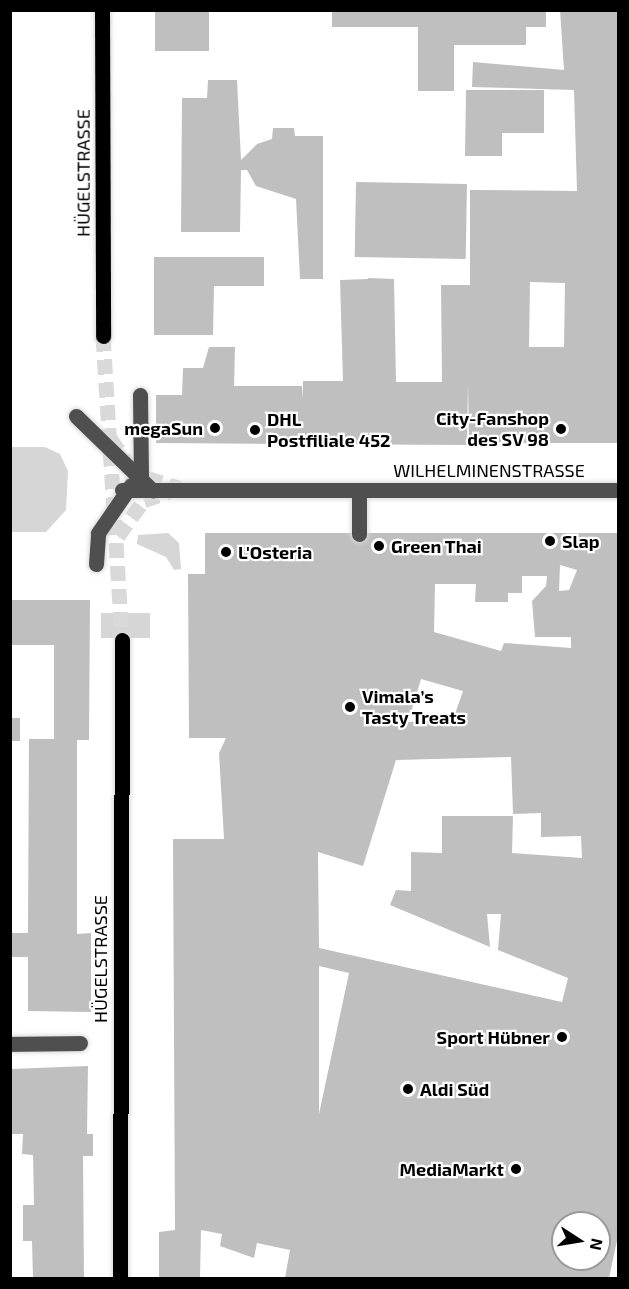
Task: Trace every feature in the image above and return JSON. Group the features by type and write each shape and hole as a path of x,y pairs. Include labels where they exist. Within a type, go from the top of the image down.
{"main road":[{"name":"HÜGELSTRASSE","path":"102,10 103,336"},
{"name":"HÜGELSTRASSE","path":"120,1278 122,640"}],"street":[{"path":"140,395 141,478"},
{"path":"76,416 153,491"},
{"path":"96,564 98,533 122,490 141,478"},
{"name":"WILHELMINENSTRASSE","path":"122,490 618,490"},
{"path":"358,490 359,534"},
{"path":"10,1044 80,1043"}],"shaded area":[{"path":"11,447 45,447 60,454 68,471 66,510 46,532 11,532"},
{"path":"168,533 179,543 181,569 174,570 166,557 137,544 138,535"},
{"path":"101,613 150,613 150,638 101,638"}],"building":[{"path":"155,10 209,10 209,51 155,51"},
{"path":"332,10 546,10 546,27 526,27 526,45 454,45 454,91 418,91 418,27 332,27"},
{"path":"560,10 618,10 618,443 469,443 468,382 467,445 156,443 156,395 182,395 183,368 203,368 209,347 235,347 234,386 302,386 303,399 303,381 343,381 340,280 394,279 396,382 442,382 441,285 470,285 470,190 577,191 574,90 472,87 473,62 564,70","holes":["530,282 565,283 564,347 529,347"]},
{"path":"208,80 237,80 241,160 257,144 272,139 273,128 294,128 295,136 323,136 323,279 300,279 296,199 256,186 247,170 241,170 240,232 181,232 182,98 207,98"},
{"path":"466,90 544,90 544,133 502,133 502,156 465,156"},
{"path":"356,182 467,184 466,259 355,257"},
{"path":"154,257 264,257 264,286 214,286 213,335 154,335"},
{"path":"205,533 618,533 618,1236 611,1269 611,1211 551,1211 551,1271 610,1271 609,1278 285,1278 290,1250 257,1243 254,1258 220,1246 222,1234 201,1230 200,1278 159,1278 159,1232 175,1230 173,839 224,839 219,753 226,738 189,738 188,574 205,574","holes":["560,565 577,570 569,590 559,591","522,576 547,576 546,586 532,601 535,637 571,637 571,648 504,643 501,651 434,632 435,584 476,584 475,602 508,602 508,593 522,593","421,679 463,691 455,714 447,720 408,722","511,757 513,814 541,813 541,837 581,836 582,858 512,853 513,816 442,816 442,853 411,852 411,891 396,890 390,905 490,947 487,914 501,914 498,950 568,978 562,1002 319,948 318,852 363,866 396,760","319,966 349,973 319,1114"]},
{"path":"10,600 90,600 89,740 77,740 77,934 91,933 91,1012 28,1011 28,957 10,957 10,933 28,933 29,739 54,739 54,645 10,645"},
{"path":"10,718 20,718 20,741 10,741"},
{"path":"88,1066 87,1134 93,1134 93,1156 83,1156 84,1278 33,1278 32,1241 23,1241 23,1205 34,1205 33,1155 22,1154 23,1134 10,1134 11,1069"}],"tunnel":[{"path":"103,336 122,640"},
{"path":"110,438 128,464 147,478 180,488"},
{"path":"118,536 144,500 169,492"}],"place":[{"name":"megaSun","path":"215,428"},
{"name":"City-Fanshop des SV 98","path":"561,429"},
{"name":"DHL Postfiliale 452","path":"255,430"},
{"name":"Slap","path":"550,541"},
{"name":"Green Thai","path":"379,546"},
{"name":"L'Osteria","path":"226,552"},
{"name":"Vimala’s Tasty Treats","path":"350,707"},
{"name":"Sport Hübner","path":"562,1037"},
{"name":"Aldi Süd","path":"408,1089"},
{"name":"MediaMarkt","path":"516,1169"}]}
